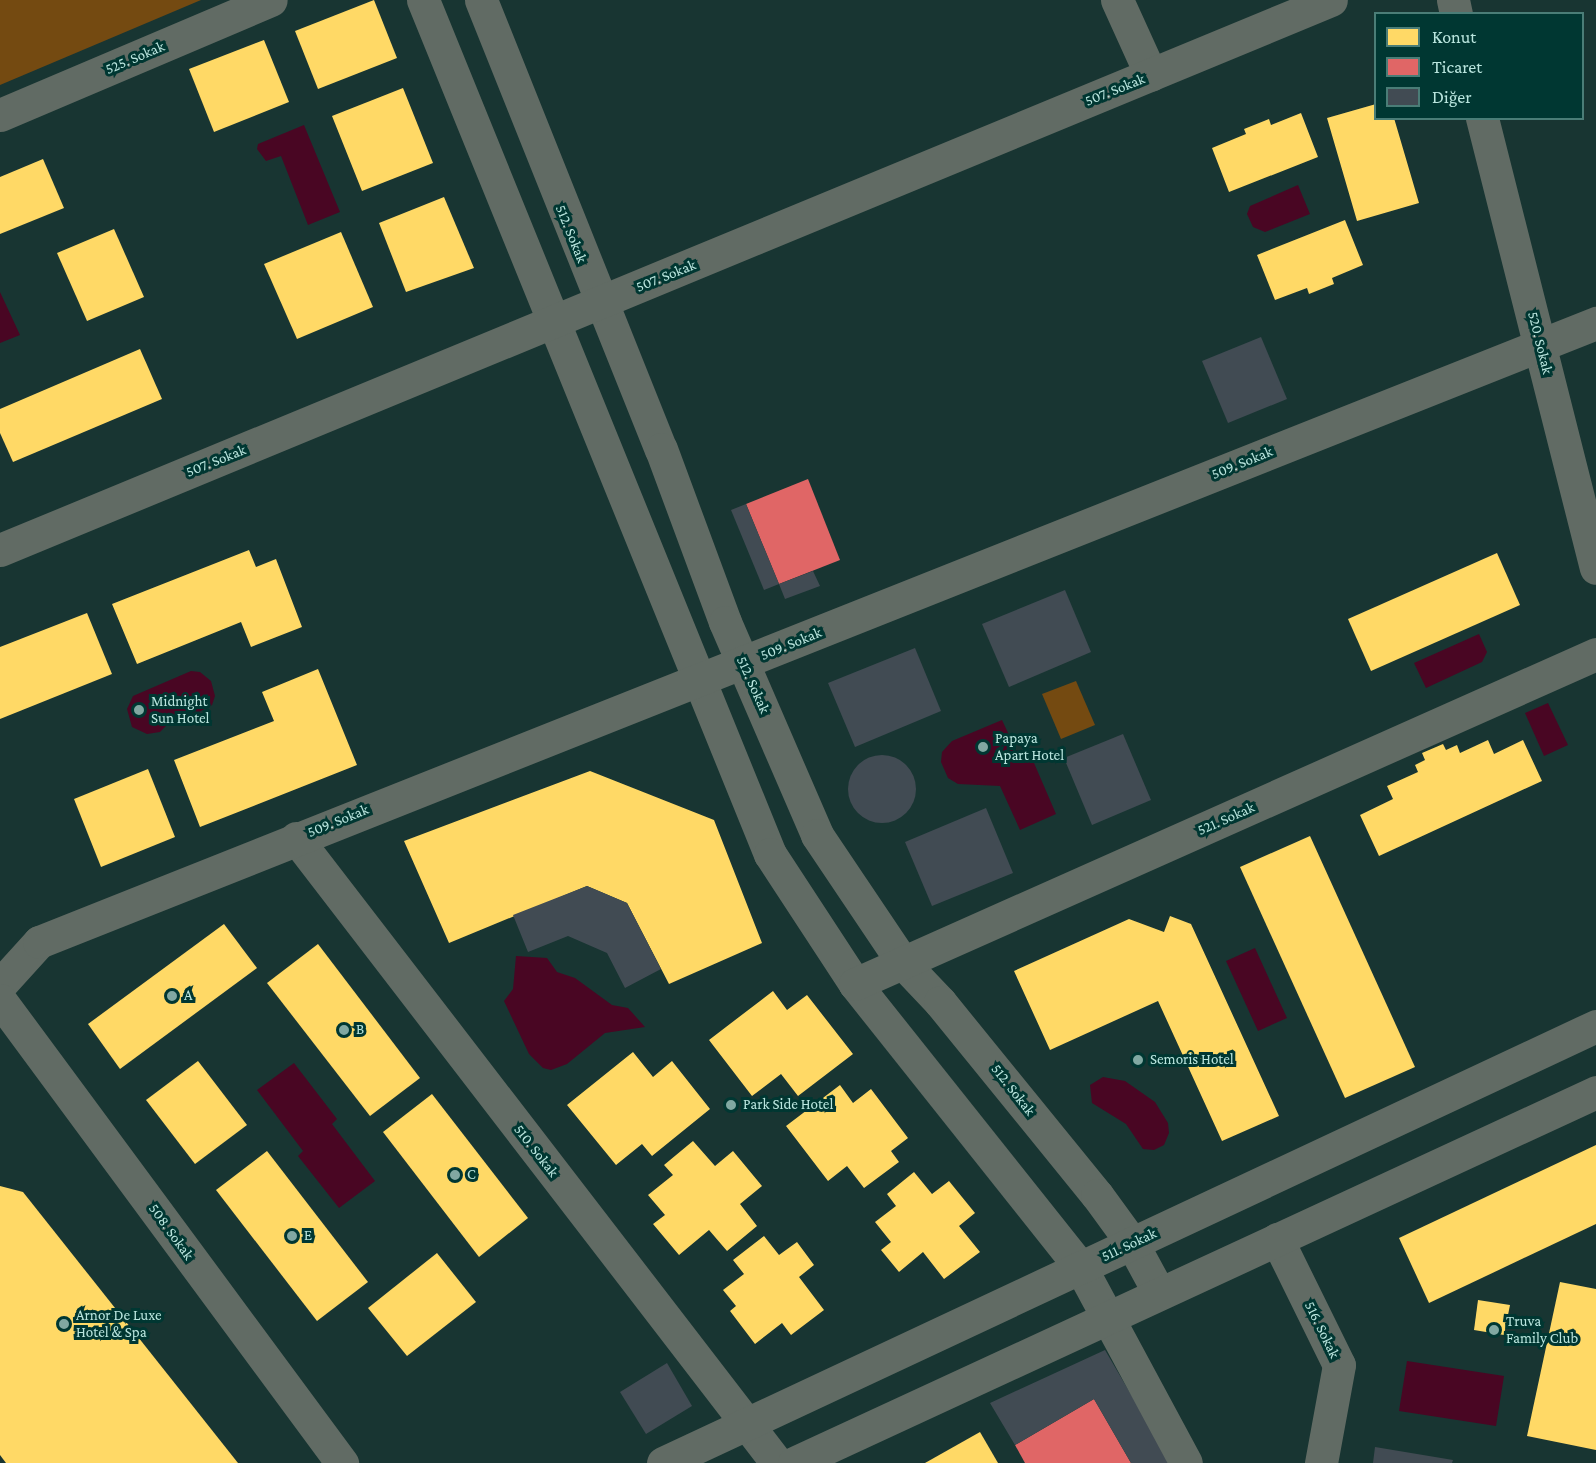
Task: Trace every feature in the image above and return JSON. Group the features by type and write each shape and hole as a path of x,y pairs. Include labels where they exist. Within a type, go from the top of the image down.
{"street":[{"name":"525. Sokak","path":"0,116 271,0"},
{"path":"423,0 770,854 855,984 1081,1268 1186,1463"},
{"name":"512. Sokak","path":"481,0 743,663 817,836 903,963 969,1036 1132,1243 1159,1293"},
{"path":"1117,0 1151,75"},
{"name":"507. Sokak","path":"0,550 1331,0"},
{"name":"520. Sokak","path":"1483,120 1596,568"},
{"name":"509. Sokak","path":"0,985 39,942 1596,323"},
{"name":"521. Sokak","path":"855,984 1596,654"},
{"name":"510. Sokak","path":"296,838 777,1463"},
{"name":"508. Sokak","path":"0,1000 342,1463"},
{"name":"511. Sokak","path":"663,1463 1596,1026"},
{"path":"794,1463 1596,1092"},
{"name":"516. Sokak","path":"1277,1239 1339,1365 1321,1463"}],"shaded area":[{"path":"0,0 201,0 0,85"},
{"path":"304,125 340,212 308,225 281,156 266,161 257,149 258,144"},
{"path":"1298,185 1310,214 1265,232 1253,227 1247,214 1250,206"},
{"path":"0,292 20,335 0,343"},
{"path":"1479,634 1487,652 1482,662 1426,688 1414,663"},
{"path":"191,671 200,672 211,681 215,696 212,705 199,712 178,714 160,732 147,734 132,727 127,709 133,696"},
{"path":"1076,681 1095,725 1061,739 1042,694"},
{"path":"1548,703 1568,745 1544,756 1525,713"},
{"path":"1002,720 1016,750 1031,756 1056,814 1020,830 1000,786 958,784 948,778 941,762 942,752 952,741"},
{"path":"1255,948 1287,1018 1258,1031 1226,961"},
{"path":"516,956 547,958 557,972 575,978 612,1005 628,1008 645,1027 605,1033 567,1064 551,1070 543,1068 529,1054 504,1001 513,989"},
{"path":"294,1063 337,1119 332,1124 375,1181 339,1208 298,1156 303,1151 257,1090"},
{"path":"1103,1077 1125,1081 1155,1102 1168,1123 1169,1133 1164,1145 1154,1150 1143,1149 1126,1124 1092,1103 1090,1085"},
{"path":"1407,1361 1504,1376 1496,1426 1399,1411"}],"building: Konut":[{"path":"374,0 397,58 318,89 295,31"},
{"path":"264,40 289,102 214,132 189,69"},
{"path":"403,88 433,163 362,191 332,116"},
{"path":"1374,105 1374,120 1395,120 1419,203 1357,221 1327,118"},
{"path":"1301,113 1318,157 1229,192 1212,148 1246,134 1244,129 1269,119 1271,125"},
{"path":"43,159 64,208 0,234 0,177"},
{"path":"444,197 474,268 406,292 379,223"},
{"path":"1345,220 1363,265 1332,278 1334,284 1309,294 1307,288 1275,300 1257,255"},
{"path":"114,229 144,297 87,321 57,253"},
{"path":"341,232 373,307 297,339 264,264"},
{"path":"140,349 162,399 13,462 0,433 0,409"},
{"path":"249,550 256,567 276,559 302,627 251,647 241,622 137,664 112,604"},
{"path":"1497,553 1520,605 1371,671 1348,619"},
{"path":"87,613 112,674 0,719 0,647"},
{"path":"318,669 357,765 200,827 174,760 274,721 262,692"},
{"path":"1488,740 1494,754 1523,740 1542,781 1379,856 1360,815 1393,799 1387,786 1418,772 1415,765 1425,760 1422,753 1443,744 1446,750 1457,745 1460,753"},
{"path":"148,769 175,837 101,867 74,799"},
{"path":"590,771 714,820 762,943 669,984 627,903 587,886 449,943 404,841"},
{"path":"1310,836 1415,1067 1345,1098 1240,867"},
{"path":"1170,916 1191,924 1279,1116 1222,1141 1158,1001 1050,1050 1014,971 1129,919 1164,932"},
{"name":"A","path":"224,924 257,968 120,1069 88,1024"},
{"name":"B","path":"318,944 420,1078 370,1116 267,983"},
{"path":"773,991 787,1010 807,995 853,1054 798,1096 781,1074 752,1096 709,1040"},
{"path":"633,1052 653,1077 672,1061 710,1109 652,1156 642,1144 616,1165 567,1105"},
{"path":"198,1061 247,1125 195,1164 146,1100"},
{"path":"840,1085 853,1103 871,1089 908,1138 891,1151 899,1162 864,1188 847,1166 828,1181 786,1126"},
{"name":"C","path":"432,1094 528,1218 479,1257 383,1132"},
{"path":"693,1141 715,1166 733,1151 762,1186 740,1204 757,1226 727,1251 709,1230 679,1255 653,1224 665,1215 648,1195 673,1175 664,1165"},
{"path":"1596,1145 1596,1224 1429,1303 1399,1238"},
{"name":"E","path":"267,1151 368,1282 317,1321 216,1190"},
{"path":"914,1172 932,1194 949,1181 975,1213 959,1226 980,1252 944,1279 923,1252 899,1272 881,1250 891,1242 875,1222 896,1206 887,1194"},
{"name":"Arnor De Luxe Hotel & Spa","path":"0,1186 23,1192 238,1463 6,1463 0,1455"},
{"path":"764,1236 779,1255 797,1242 814,1265 799,1277 824,1310 791,1335 782,1323 755,1344 730,1311 736,1306 723,1290 744,1274 733,1260"},
{"path":"437,1253 476,1302 407,1356 368,1308"},
{"path":"1560,1282 1596,1289 1596,1450 1527,1436"},
{"path":"1478,1300 1510,1305 1504,1335 1474,1330"},
{"path":"980,1432 998,1463 925,1463"}],"building: Ticaret":[{"path":"808,479 840,560 779,584 746,504"},
{"path":"1094,1399 1131,1463 1025,1463 1015,1445"}],"building: Diğer":[{"path":"1261,337 1287,399 1228,423 1202,361"},
{"path":"746,504 779,584 764,590 731,510"},
{"path":"813,571 820,586 785,599 779,584"},
{"path":"1065,590 1091,652 1009,687 982,624"},
{"path":"915,648 941,711 855,747 828,683"},
{"path":"1123,734 1151,800 1092,825 1064,758"},
{"path":"882,755 895,757 906,765 914,776 916,789 914,802 906,813 895,821 882,823 869,821 858,813 850,802 848,789 850,776 858,765 869,757"},
{"path":"986,808 1013,873 932,906 905,842"},
{"path":"587,886 627,903 661,969 625,988 607,953 568,936 528,952 513,915"},
{"path":"1105,1350 1171,1463 1131,1463 1094,1399 1015,1445 990,1403"},
{"path":"667,1363 692,1406 646,1434 620,1392"},
{"path":"1375,1447 1453,1460 1452,1463 1373,1463"}],"place":[{"name":"Midnight Sun Hotel","path":"139,710"},
{"name":"Papaya Apart Hotel","path":"983,747"},
{"name":"A","path":"172,996"},
{"name":"B","path":"344,1030"},
{"name":"Semoris Hotel","path":"1138,1060"},
{"name":"Park Side Hotel","path":"731,1105"},
{"name":"C","path":"455,1175"},
{"name":"E","path":"292,1236"},
{"name":"Arnor De Luxe Hotel & Spa","path":"64,1324"},
{"name":"Truva Family Club","path":"1494,1330"}]}
